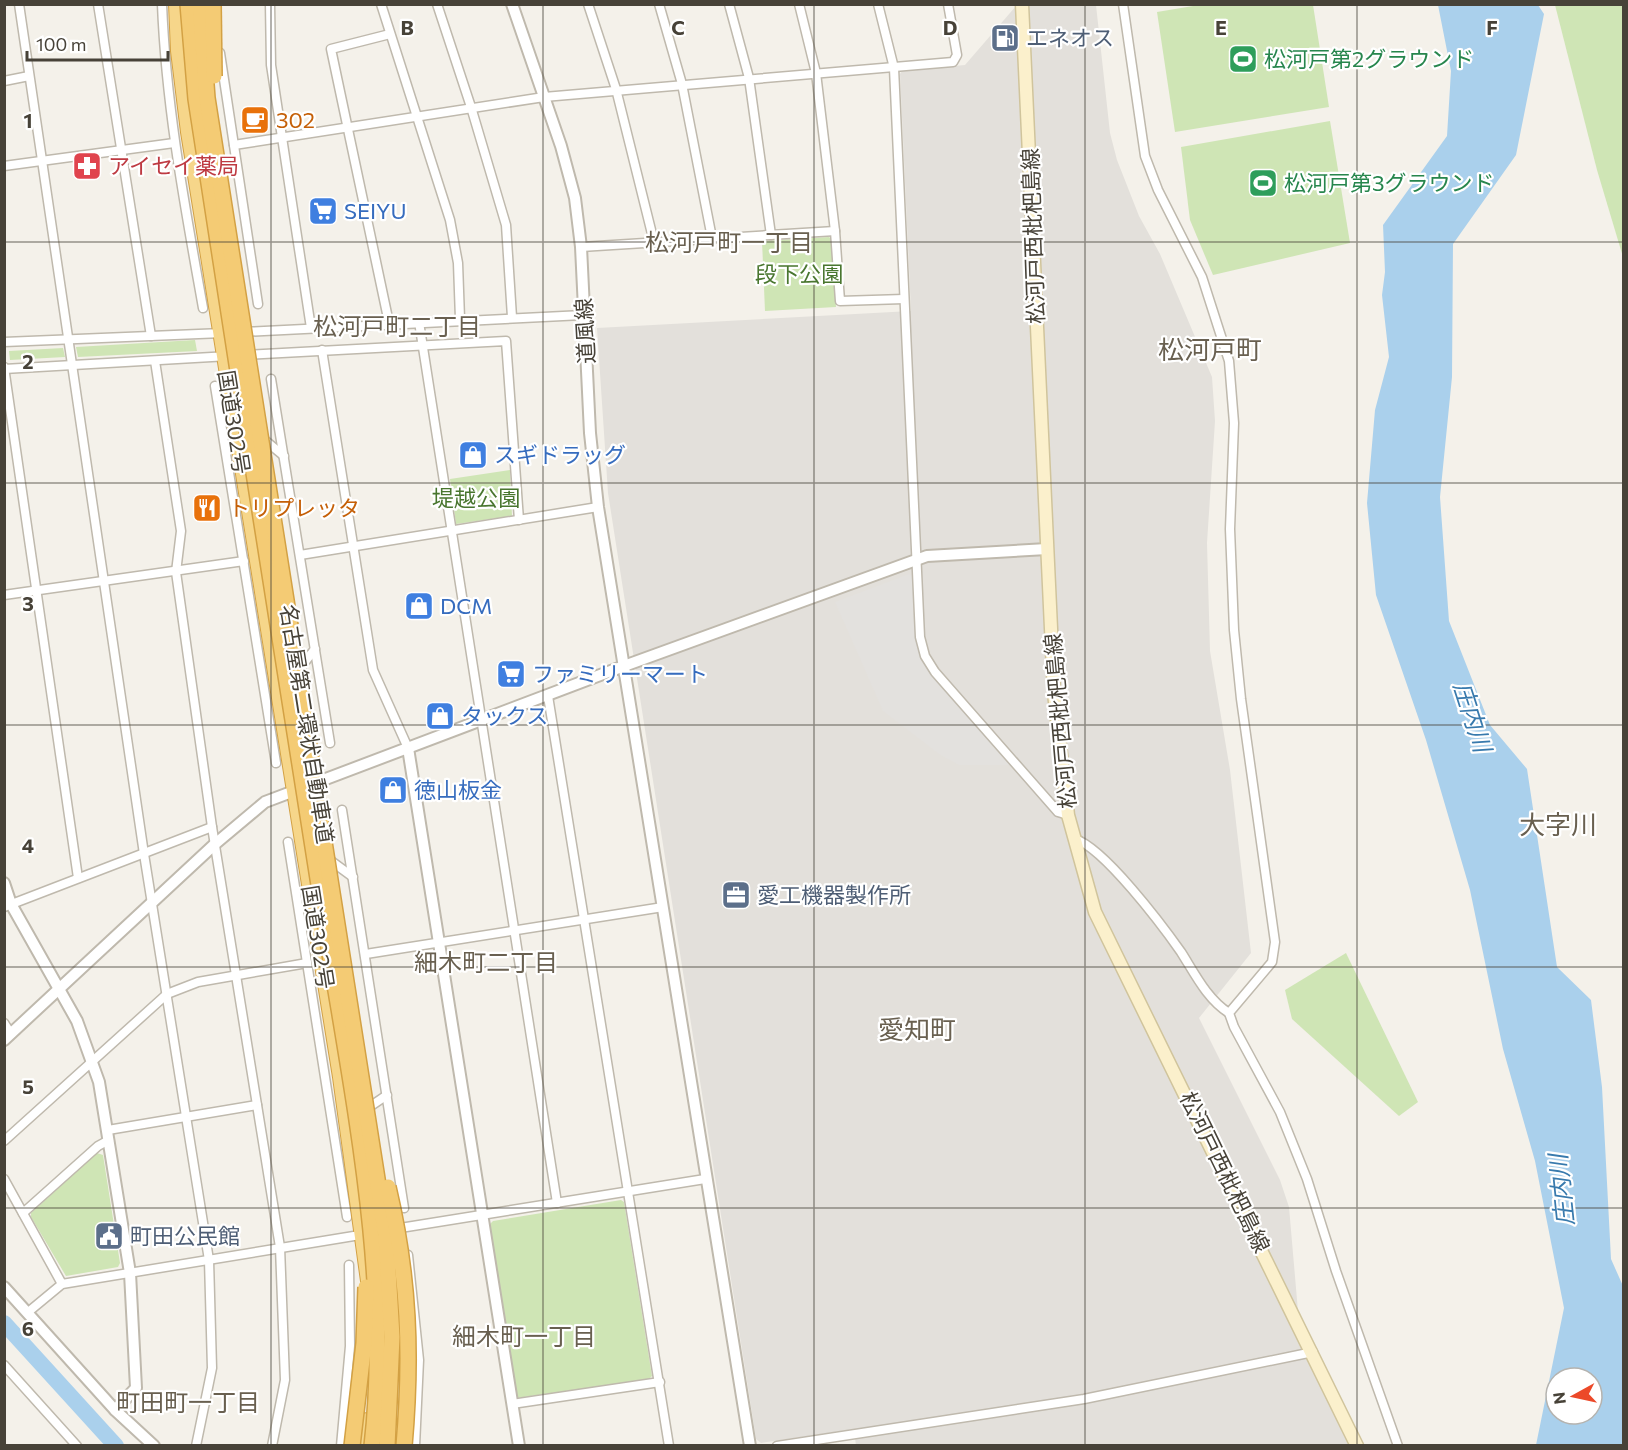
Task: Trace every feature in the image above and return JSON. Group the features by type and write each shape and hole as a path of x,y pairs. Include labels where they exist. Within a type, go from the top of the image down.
{"highway":[{"name":"国道302号","path":"176,4 182,92 294,790 295,841 311,896 363,1235 370,1314 364,1446"},
{"name":"名古屋第二環状自動車道","path":"188,4 193,76 211,204 391,1288 392,1384 387,1446"},
{"name":"名古屋第二環状自動車道","path":"200,4 207,98 232,248 358,1092 376,1294 377,1383 372,1446"},
{"path":"213,4 215,96 232,248"},
{"path":"353,1446 364,1343 366,1292 358,1092"},
{"path":"358,1092 399,1234 407,1292 408,1384 404,1446"}],"main road":[{"name":"松河戸西枇杷島線","path":"1022,4 1055,714 1068,815 1095,912 1314,1352 1358,1446"}],"street":[{"path":"19,4 144,854 209,1260 212,1368 196,1446"},
{"path":"98,4 151,336"},
{"path":"162,4 164,52 174,143 202,308"},
{"path":"218,4 223,78 258,304"},
{"path":"270,4 271,65 280,137 311,328"},
{"path":"381,4 455,243 460,319"},
{"path":"437,4 506,225 512,317"},
{"name":"道風線","path":"512,4 575,198 581,247 590,433 598,507 750,1446"},
{"path":"588,4 616,89 654,242"},
{"path":"658,4 682,84 712,238"},
{"path":"729,4 749,78 771,235"},
{"path":"800,4 816,73 835,231 840,301 904,299"},
{"path":"878,4 894,68 921,637 926,656 935,672 1058,812 1068,815"},
{"path":"234,145 544,97 616,89 952,62 957,55 948,4"},
{"path":"1123,4 1145,156 1158,190 1202,278 1224,342 1233,387 1230,529 1234,630 1241,699 1275,942 1272,963 1229,1013"},
{"path":"389,324 331,49 390,34"},
{"path":"4,81 29,76"},
{"path":"4,166 174,143"},
{"path":"204,231 241,191"},
{"path":"581,247 835,231"},
{"path":"4,342 583,315"},
{"path":"419,322 557,1203"},
{"path":"78,878 5,368 506,341 519,520"},
{"path":"322,350 373,670 408,748 437,943 519,1446"},
{"path":"155,361 181,531 176,572 212,827 280,1247 285,1380 272,1446"},
{"path":"271,379 330,743"},
{"path":"215,386 276,763"},
{"path":"233,415 284,456"},
{"path":"229,472 240,460"},
{"path":"300,555 598,507"},
{"path":"4,1023 8,1037 215,844 265,802 624,666 927,556 1047,549"},
{"path":"4,595 244,561"},
{"path":"278,695 315,649"},
{"path":"548,696 669,1446"},
{"path":"268,716 284,731"},
{"path":"342,810 404,1208"},
{"path":"8,905 212,827"},
{"path":"1075,839 1087,843 1113,869 1167,932 1215,1004 1229,1013 1234,1027 1280,1112 1307,1179 1336,1271 1398,1446"},
{"path":"295,841 353,877"},
{"path":"295,841 298,907 347,1217"},
{"path":"4,883 8,905 77,1021 93,1060 108,1135 130,1273 136,1388 115,1410"},
{"path":"298,907 311,896"},
{"path":"366,954 663,907"},
{"path":"4,1141 167,994 198,982 307,963"},
{"path":"347,1123 387,1095"},
{"path":"23,1213 108,1135 186,1116 257,1105"},
{"path":"338,1158 353,1167"},
{"path":"4,1179 62,1284"},
{"path":"27,1313 62,1284 705,1179"},
{"path":"408,1255 417,1337 415,1446"},
{"path":"342,1446 350,1346 349,1265"},
{"path":"4,1287 115,1410 154,1446"},
{"path":"370,1314 417,1337"},
{"path":"350,1346 370,1334"},
{"path":"777,1446 1094,1398 1314,1352"},
{"path":"4,1365 77,1446"},
{"path":"512,1404 660,1382"},
{"path":"344,1424 352,1432 353,1446"},
{"path":"393,1446 417,1428"},
{"path":"851,1436 852,1446"}],"shaded area":[{"path":"1030,4 1096,5 1110,133 1117,160 1139,216 1160,254 1212,377 1215,421 1207,543 1210,651 1230,770 1251,953 1199,1018 1280,1180 1289,1207 1301,1346 1351,1445 856,1446 854,1429 761,1443 756,1439 608,493 597,328 911,311 900,74 902,71 965,65 1016,6"},
{"path":"909,574 914,577 921,656 927,668 1012,765 959,765 939,754 883,711 835,602"}],"green space":[{"name":"松河戸第2グラウンド","path":"1205,4 1313,5 1329,107 1175,132 1157,12"},
{"path":"1555,5 1623,5 1623,257 1597,170"},
{"name":"松河戸第3グラウンド","path":"1330,121 1350,243 1213,275 1190,220 1181,147"},
{"name":"段下公園","path":"829,237 832,240 836,307 765,311 762,241"},
{"path":"195,340 197,351 78,357 76,347"},
{"path":"63,348 65,357 10,360 9,351"},
{"name":"堤越公園","path":"510,470 512,516 456,524 450,479"},
{"path":"1346,953 1418,1102 1399,1116 1292,1019 1285,990"},
{"path":"97,1153 103,1155 120,1263 118,1267 66,1276 31,1217 31,1213"},
{"path":"621,1200 624,1202 652,1376 649,1379 517,1398 490,1224 493,1221"}],"water":[{"name":"庄内川","path":"1438,5 1538,5 1544,14 1516,155 1453,244 1452,377 1440,497 1449,621 1490,725 1527,769 1557,967 1591,1000 1602,1087 1611,1259 1623,1286 1623,1445 1536,1445 1544,1406 1544,1426 1604,1426 1604,1366 1552,1366 1564,1308 1535,1161 1503,1049 1470,890 1426,740 1376,595 1367,503 1375,410 1389,357 1382,295 1385,272 1383,225 1447,136 1451,71"}],"waterway":[{"path":"4,1323 116,1446"}],"place":[{"name":"エネオス","path":"1005,38"},
{"name":"松河戸第2グラウンド","path":"1243,59"},
{"name":"302","path":"255,120"},
{"name":"アイセイ薬局","path":"87,166"},
{"name":"松河戸第3グラウンド","path":"1263,183"},
{"name":"SEIYU","path":"323,211"},
{"name":"スギドラッグ","path":"473,455"},
{"name":"トリプレッタ","path":"207,508"},
{"name":"DCM","path":"419,606"},
{"name":"ファミリーマート","path":"511,674"},
{"name":"タックス","path":"440,716"},
{"name":"徳山板金","path":"393,790"},
{"name":"愛工機器製作所","path":"736,895"},
{"name":"町田公民館","path":"109,1236"}],"district":[{"name":"松河戸町一丁目","path":"729,243"},
{"name":"松河戸町二丁目","path":"397,327"},
{"name":"松河戸町","path":"1210,350"},
{"name":"大字川","path":"1558,825"},
{"name":"細木町二丁目","path":"486,963"},
{"name":"愛知町","path":"917,1030"},
{"name":"細木町一丁目","path":"524,1337"},
{"name":"町田町一丁目","path":"188,1403"}]}
